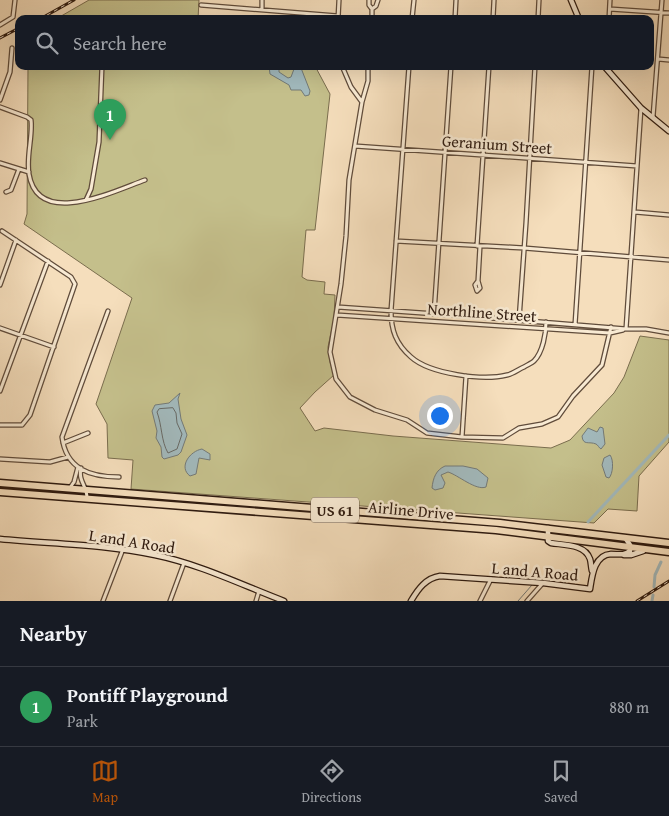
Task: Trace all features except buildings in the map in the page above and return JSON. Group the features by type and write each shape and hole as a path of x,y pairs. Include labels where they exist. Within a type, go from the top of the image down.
{"highway":[{"name":"Airline Drive","path":"0,483 548,528 669,543"},
{"name":"Airline Drive","path":"0,492 496,530 669,552"},
{"path":"143,495 143,504"},
{"path":"213,500 213,509"},
{"path":"364,512 364,520"}],"street":[{"path":"0,25 10,20 14,15 15,0"},
{"path":"262,0 262,8"},
{"path":"338,15 340,0"},
{"path":"368,0 372,9 372,15"},
{"path":"372,9 376,6 378,0"},
{"path":"412,15 414,0"},
{"path":"455,15 456,0"},
{"path":"493,15 494,0"},
{"path":"538,0 538,15"},
{"path":"571,0 577,15"},
{"path":"609,15 610,0"},
{"path":"653,117 662,0"},
{"path":"201,5 262,8 321,15"},
{"path":"610,9 669,13"},
{"path":"0,100 10,72 12,48"},
{"path":"658,59 669,60"},
{"path":"86,200 91,189 99,142 102,70"},
{"path":"344,70 351,87 362,102"},
{"path":"368,70 368,81 362,102 349,180 346,236 337,315 330,352 336,379 350,397 375,410 407,420 427,433 462,437 503,438 519,428 542,424 558,417 573,396 602,365 610,327"},
{"path":"409,70 391,310 395,338 412,359 436,369 466,376 508,375 534,361 545,339 546,322"},
{"path":"434,314 451,70"},
{"path":"478,281 489,70"},
{"path":"519,320 535,70"},
{"path":"575,325 592,70"},
{"path":"608,70 641,108 669,131"},
{"path":"0,107 28,117 31,121 29,172 36,191 46,200 69,204 145,180"},
{"path":"626,330 641,108"},
{"name":"Geranium Street","path":"355,146 637,166"},
{"path":"0,162 29,172"},
{"path":"6,192 11,190 18,169"},
{"path":"635,212 669,215"},
{"path":"0,425 22,425 27,421 75,284 71,277 2,231"},
{"path":"0,285 16,240"},
{"path":"396,241 524,248 669,260"},
{"path":"0,391 48,261"},
{"name":"Northline Street","path":"338,307 669,333"},
{"path":"108,311 63,432 63,443 68,457 80,468 98,476 119,477"},
{"name":"Northline Street","path":"337,315 610,333 626,330"},
{"path":"0,328 54,347"},
{"path":"462,437 466,376"},
{"path":"63,443 88,433"},
{"path":"0,459 50,462 68,457"},
{"path":"68,489 74,482 80,468"},
{"path":"80,468 80,481 87,491 87,499"},
{"path":"548,528 547,536 551,543 577,546 582,549 590,558 592,572"},
{"path":"623,555 630,551 630,543 624,537"},
{"name":"L and A Road","path":"0,540 123,549 157,555 184,563 284,601"},
{"path":"103,601 123,549"},
{"path":"592,572 602,558 608,554 631,555 641,551 652,550"},
{"path":"170,601 184,563"},
{"name":"L and A Road","path":"411,601 422,586 433,577 491,579 590,589 592,572"},
{"path":"480,601 491,579"},
{"path":"526,601 543,583"},
{"path":"256,601 259,591"}],"shaded area":[{"path":"89,0 199,0 198,15 63,15"},
{"path":"28,70 317,70 330,94 315,230 306,230 302,277 307,280 325,282 324,294 335,295 334,319 328,347 334,375 300,408 315,431 324,428 393,436 551,448 570,440 614,393 624,377 640,336 669,340 669,442 639,476 637,511 608,509 594,523 131,489 133,460 108,458 107,424 96,404 132,298 24,224 27,214"}],"water":[{"path":"270,70 279,70 288,78 291,77 294,70 302,70 310,91 309,95 305,96 301,90 291,90 289,85 270,74"},
{"path":"180,393 178,399 181,419 187,435 181,452 178,455 164,459 156,438 157,431 152,411 155,405 169,403"},
{"path":"600,427 603,428 605,444 601,449 596,444 585,442 582,436 588,428 597,432"},
{"path":"202,449 210,454 210,460 199,458 196,474 190,476 185,468 185,464 193,453"},
{"path":"610,455 612,467 609,478 606,477 602,465 604,458"},
{"path":"445,466 463,466 477,469 488,478 486,487 477,487 448,472 441,475 445,483 443,488 435,490 432,488 434,478 437,472"}],"waterway":[{"path":"588,522 669,435"},
{"path":"654,587 655,575 661,562"},
{"path":"518,601 532,585"},
{"path":"652,601 653,595"}],"railway":[{"path":"47,15 74,0"},
{"path":"0,38 15,30"},
{"path":"637,601 669,581"}],"place":[{"name":"Pontiff Playground","path":"110,140"}]}
